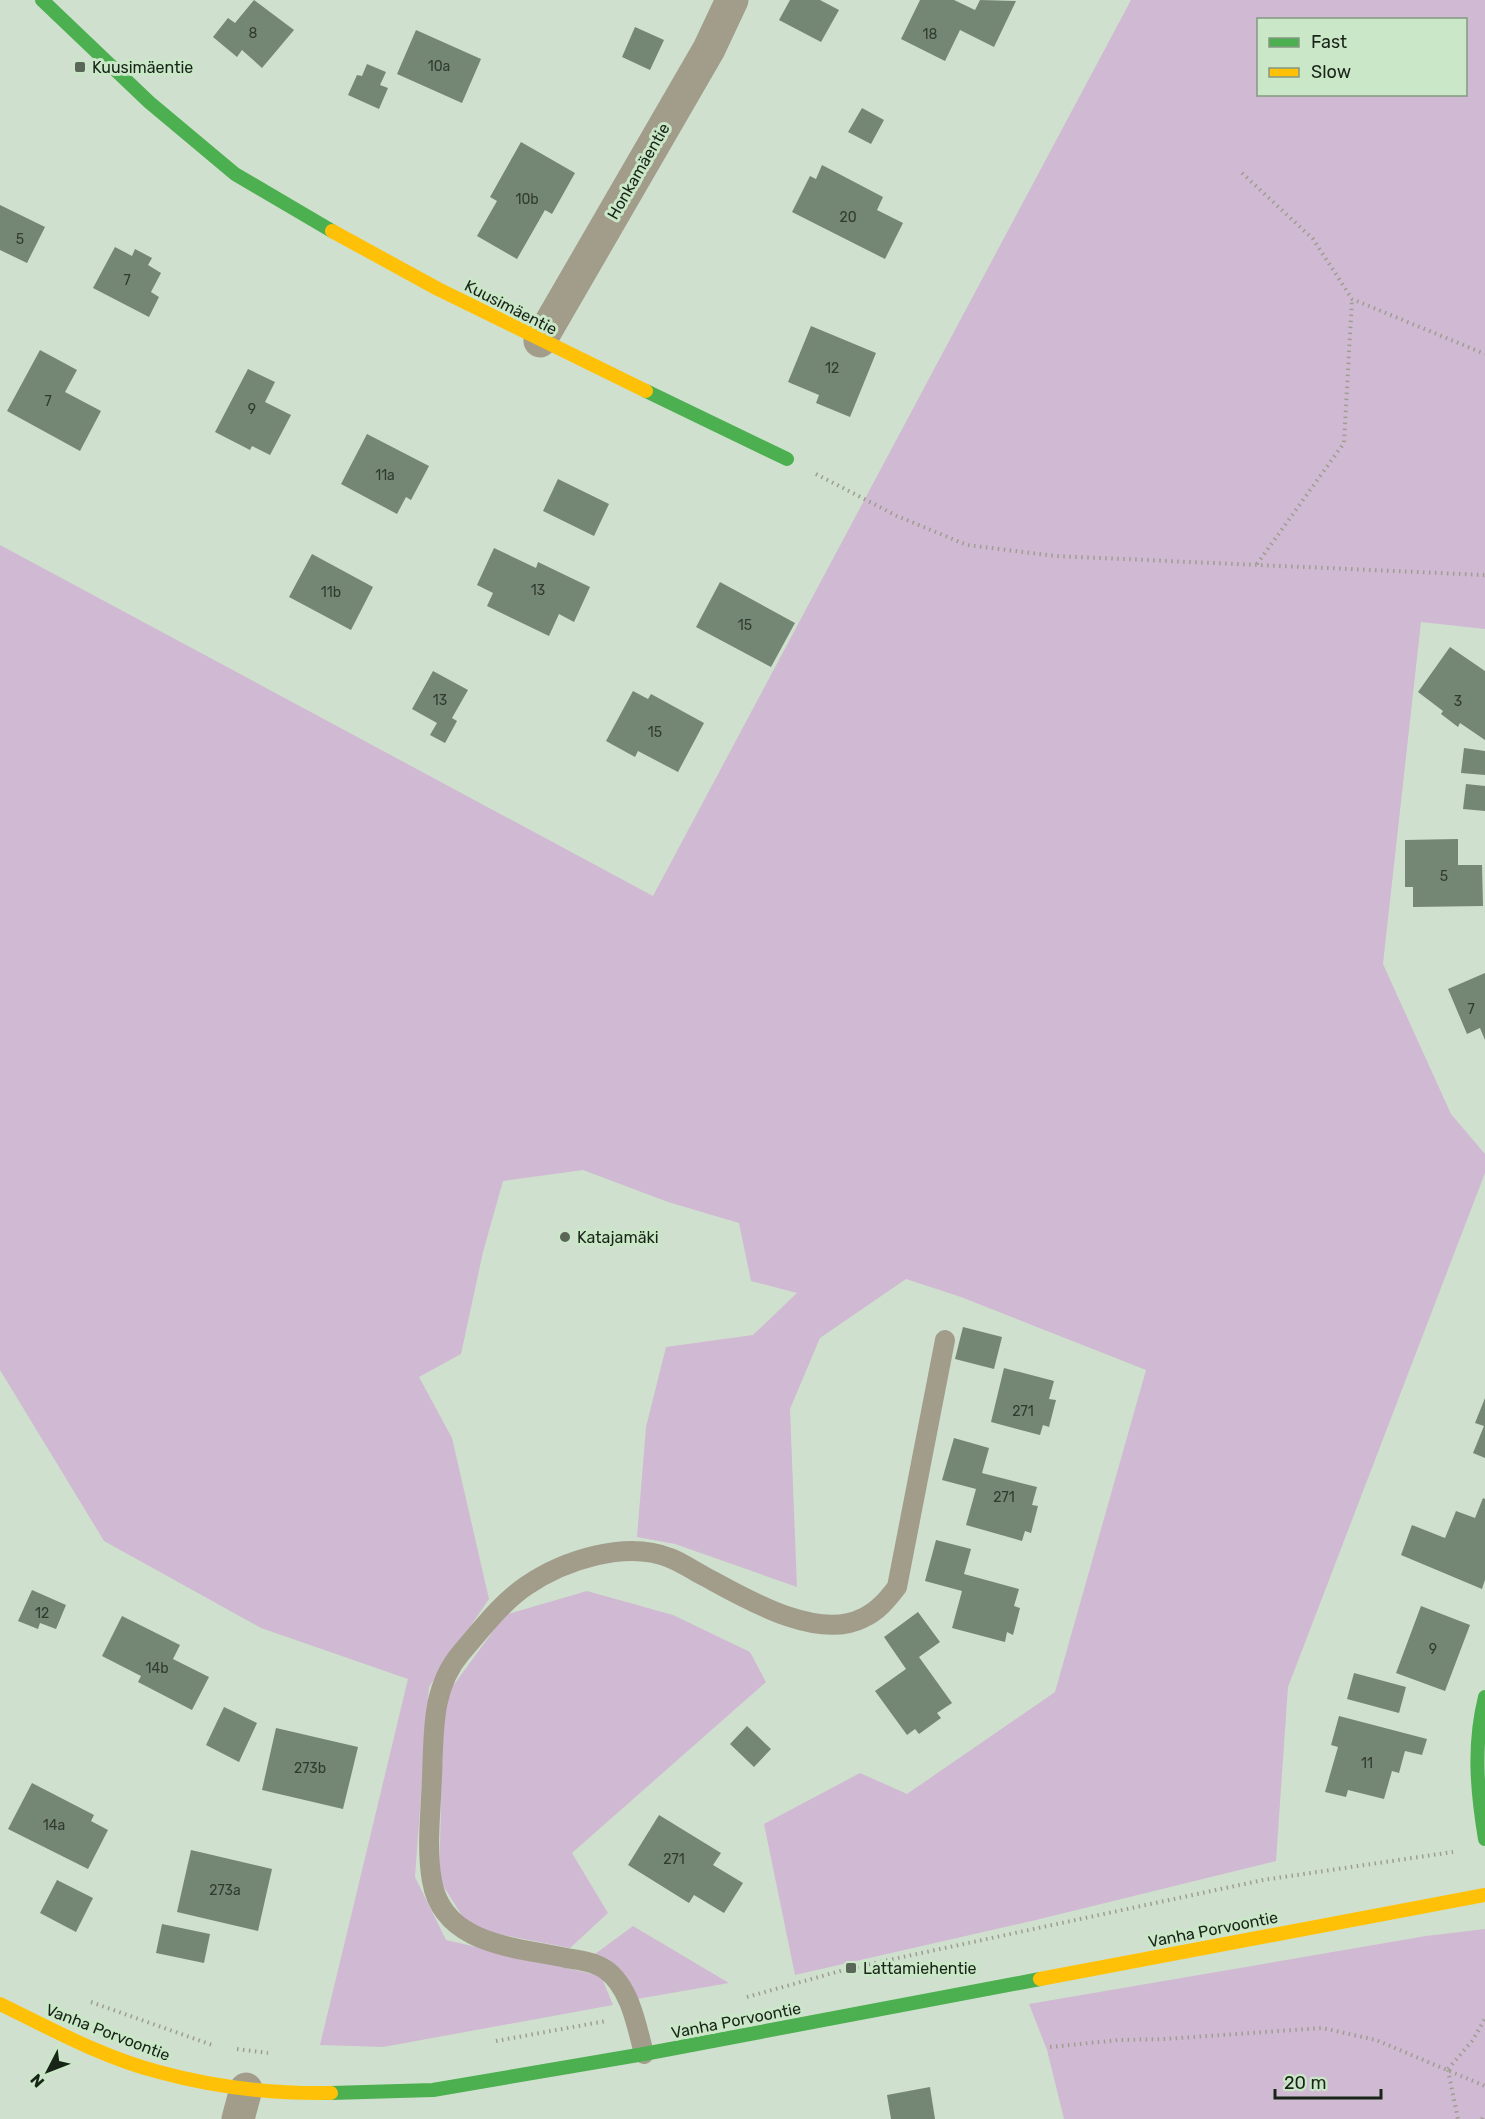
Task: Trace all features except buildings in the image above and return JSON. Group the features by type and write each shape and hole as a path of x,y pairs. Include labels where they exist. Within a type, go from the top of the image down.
{"street":[{"name":"Kuusimäentie","path":"42,0 149,102 235,174 331,231 540,341 787,459"},
{"name":"Honkamäentie","path":"540,341 709,49 732,0"},
{"path":"1485,1697 1477,1724 1475,1778 1485,1839"},
{"name":"Vanha Porvoontie","path":"0,2004 73,2040 242,2104 326,2093 432,2090 644,2054 1485,1894"}],"lane":[{"path":"644,2054 634,2016 619,1984 606,1970 587,1962 479,1939 462,1931 449,1918 438,1899 432,1882 430,1842 434,1717 438,1695 458,1657 502,1606 526,1586 559,1568 608,1553 643,1552 669,1557 762,1607 807,1621 836,1625 861,1620 880,1608 897,1587 945,1340"}],"path":[{"path":"1242,173 1313,239 1352,299 1485,354"},
{"path":"1257,564 1344,443 1352,299"},
{"path":"787,459 897,516 967,545 1055,556 1485,575"},
{"path":"739,1999 851,1968 1263,1880 1459,1851"},
{"path":"91,2002 217,2047"},
{"path":"485,2043 634,2016"},
{"path":"1448,2069 1472,2041 1485,2019"},
{"path":"1050,2047 1119,2040 1176,2039 1322,2028 1376,2040 1485,2086"},
{"path":"228,2048 279,2054"},
{"path":"1448,2069 1458,2119"},
{"path":"1482,2119 1485,2114"}],"shaded area":[{"path":"1131,0 1485,0 1485,629 1421,622 1383,964 1451,1114 1485,1154 1485,1173 1288,1687 1276,1861 1036,1920 795,1975 764,1824 860,1773 907,1794 1055,1692 1146,1370 961,1297 906,1279 820,1338 790,1409 797,1587 675,1544 637,1537 646,1427 666,1347 753,1335 797,1293 751,1281 739,1223 668,1202 583,1170 503,1181 483,1252 461,1354 419,1377 452,1438 489,1599 429,1687 415,1877 446,1940 601,1976 613,2005 383,2047 320,2045 408,1679 261,1628 104,1541 0,1370 0,545 653,896"},
{"path":"587,1591 673,1615 750,1652 766,1682 572,1853 608,1913 570,1948 492,1933 466,1922 439,1879 444,1698 505,1615"},
{"path":"633,1926 729,1983 637,1999 622,1972 595,1954"},
{"path":"1485,1929 1485,2119 1064,2119 1047,2050 1029,2004 1426,1936"}],"traffic: fast":[{"path":"42,0 149,102 235,174 332,231"},
{"path":"646,391 787,459"},
{"path":"1485,1697 1478,1750 1480,1803 1485,1839"},
{"path":"331,2093 433,2090 644,2054 1040,1979"}],"traffic: slow":[{"path":"332,231 438,289 646,391"},
{"path":"1040,1979 1485,1895"},
{"path":"0,2004 98,2051 159,2072 201,2082 244,2088 331,2093"}],"place":[{"name":"Kuusimäentie","path":"80,67"},
{"name":"Katajamäki","path":"565,1237"},
{"name":"Lattamiehentie","path":"851,1968"}]}
